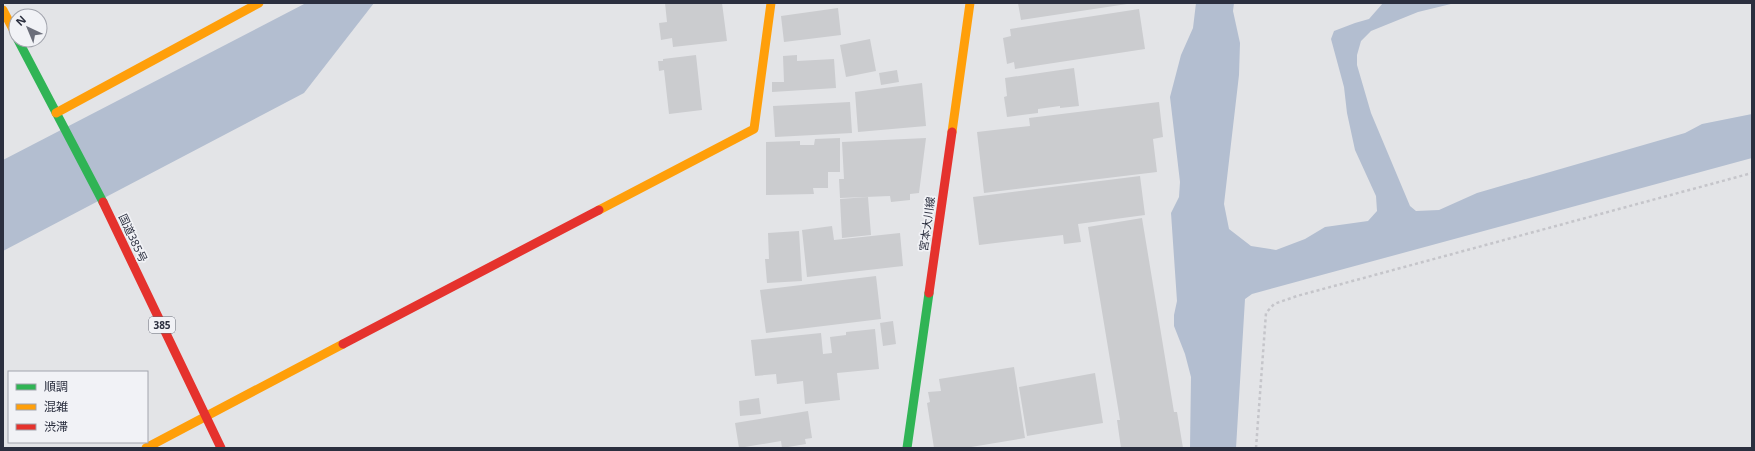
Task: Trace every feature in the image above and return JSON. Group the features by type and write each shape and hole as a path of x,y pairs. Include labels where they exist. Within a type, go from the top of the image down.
{"main road":[{"path":"56,113 259,3"},
{"path":"146,448 754,129 771,3"},
{"name":"宮本大川線","path":"907,448 970,3"},
{"path":"3,10 8,20"},
{"name":"国道385号","path":"22,48 103,202 221,448"}],"path":[{"path":"1256,448 1266,313 1274,304 1297,296 1752,173"}],"water":[{"path":"306,3 374,3 304,93 3,251 3,160"},
{"path":"1196,3 1234,3 1233,11 1240,43 1239,75 1224,204 1229,229 1251,246 1276,250 1305,239 1325,227 1368,221 1377,211 1376,196 1355,150 1347,113 1344,87 1331,39 1334,31 1369,19 1383,3 1455,3 1418,12 1371,31 1361,41 1357,55 1357,65 1371,113 1410,206 1416,211 1439,210 1477,193 1685,133 1702,124 1752,114 1752,158 1252,294 1245,299 1236,448 1190,448 1191,377 1185,354 1174,326 1174,315 1177,301 1171,213 1179,197 1180,182 1170,97 1181,55 1193,28"}],"building":[{"path":"665,3 722,3 727,41 673,47 672,38 661,40 659,23 667,22"},
{"path":"1018,3 1127,3 1127,4 1021,20"},
{"path":"838,8 841,35 784,42 781,16"},
{"path":"1139,9 1145,49 1015,69 1014,62 1007,64 1003,38 1011,36 1010,29"},
{"path":"870,39 876,71 846,77 840,45"},
{"path":"696,55 702,110 669,114 664,70 659,71 658,61"},
{"path":"797,55 797,61 834,59 836,88 772,92 772,82 784,82 783,56"},
{"path":"1074,68 1079,106 1060,108 1060,106 1038,109 1038,113 1007,117 1004,97 1007,96 1005,78"},
{"path":"897,70 899,82 881,85 879,73"},
{"path":"922,83 926,126 858,132 855,92"},
{"path":"850,102 852,133 775,137 773,106"},
{"path":"1159,102 1163,137 1153,139 1157,172 984,193 977,132 1030,126 1029,118"},
{"path":"840,138 840,172 828,172 828,188 813,188 814,194 766,195 766,142 800,141 800,145 814,145 815,139"},
{"path":"926,138 919,193 910,194 910,200 891,202 890,196 840,198 839,179 844,179 842,142"},
{"path":"1140,176 1145,215 1078,224 1081,242 1064,244 1063,235 979,245 973,197"},
{"path":"868,197 871,235 842,238 840,199"},
{"path":"1142,218 1174,412 1177,412 1183,448 1121,448 1117,420 1120,420 1088,227"},
{"path":"832,226 834,240 900,233 903,266 807,277 802,230"},
{"path":"799,231 802,281 767,283 765,259 769,259 768,233"},
{"path":"876,276 881,319 766,333 760,290"},
{"path":"893,321 896,344 883,346 880,323"},
{"path":"875,329 879,369 837,373 840,400 805,404 803,381 777,384 776,374 755,376 751,340 821,333 823,354 832,353 830,337 846,335 846,332"},
{"path":"1014,367 1025,438 965,448 934,448 927,403 930,402 928,392 941,391 939,379"},
{"path":"1095,373 1103,423 1027,436 1019,387"},
{"path":"759,398 761,414 740,416 739,401"},
{"path":"808,411 812,438 805,439 806,444 782,448 781,441 739,448 735,423"}],"traffic: fast":[{"path":"22,48 103,202"},
{"path":"907,448 929,293"}],"traffic: slow":[{"path":"56,113 259,3"},
{"path":"599,210 754,129 771,3"},
{"path":"952,132 970,3"},
{"path":"3,10 8,20"},
{"path":"146,448 343,344"}],"traffic: jam":[{"path":"929,293 952,132"},
{"path":"103,202 221,448"},
{"path":"343,344 599,210"}]}
